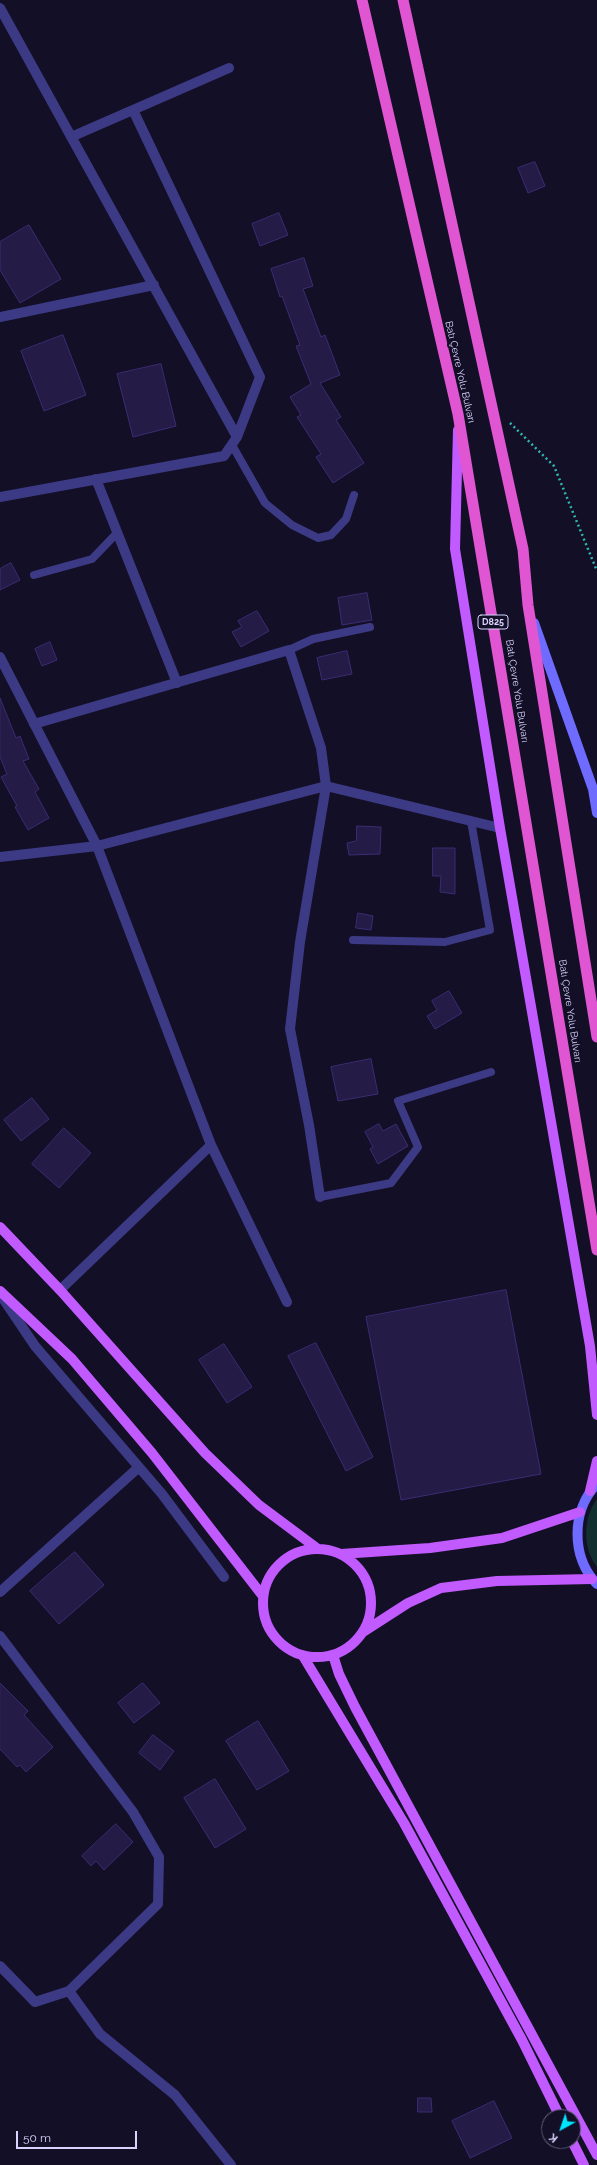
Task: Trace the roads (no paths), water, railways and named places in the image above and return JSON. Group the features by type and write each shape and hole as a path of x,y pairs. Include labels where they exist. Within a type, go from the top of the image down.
{"highway":[{"name":"Batı Çevre Yolu Bulvarı","path":"362,0 458,414 597,1250"},
{"path":"403,0 523,549 528,605 597,1037"}],"main road":[{"path":"458,414 455,549 500,828 590,1346 597,1415"},
{"path":"528,605 593,789 597,813"},
{"path":"0,1227 60,1290 205,1453 259,1505 318,1549"},
{"path":"0,1291 72,1359 152,1452 262,1595"},
{"path":"580,1512 502,1538 430,1548 340,1554 318,1549 296,1552 277,1565 268,1579 262,1595 264,1618 275,1638 292,1652 314,1658 332,1655 347,1648 363,1632 408,1603 441,1588 497,1581 594,1582 581,1558 577,1535 580,1512 594,1488 597,1461"},
{"path":"340,1554 358,1568 369,1588 371,1611 363,1632"},
{"path":"332,1655 339,1674 358,1714 597,2155"},
{"path":"303,1656 404,1823 522,2040 556,2109"},
{"path":"576,2149 584,2165"}],"street":[{"path":"0,8 154,285 234,441"},
{"path":"71,137 229,68"},
{"path":"0,497 224,456 234,441 260,377 133,110"},
{"path":"0,316 154,285"},
{"path":"96,480 177,683"},
{"path":"34,724 289,650 321,748 326,786 300,942 290,1029 309,1125 320,1197"},
{"path":"0,657 97,846 211,1145 287,1302"},
{"path":"0,857 97,846 326,786 500,828"},
{"path":"60,1290 211,1145"},
{"path":"0,1294 35,1346 162,1494 224,1577"},
{"path":"0,1592 139,1467"},
{"path":"0,1636 133,1812 159,1857 158,1904 69,1991 35,2002 0,1966"},
{"path":"69,1991 100,2034 175,2096 231,2165"}],"lane":[{"path":"234,441 265,503 292,524 318,538 331,535 346,519 354,495"},
{"path":"34,575 92,559 117,533"},
{"path":"289,650 313,639 370,627"},
{"path":"353,940 445,942 490,930 471,821"},
{"path":"320,1197 391,1183 418,1147 398,1102 491,1072"}]}
